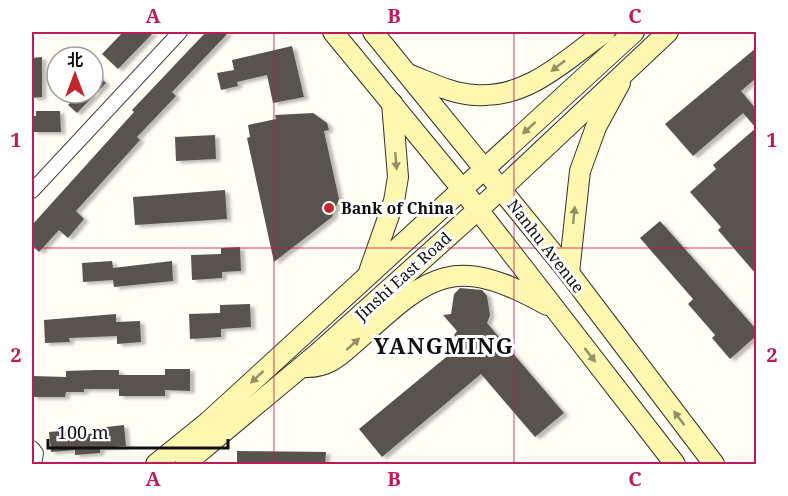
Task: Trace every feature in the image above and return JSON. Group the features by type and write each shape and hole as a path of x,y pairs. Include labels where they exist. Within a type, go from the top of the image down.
{"main road":[{"name":"Nanhu Avenue","path":"333,32 478,209 675,465"},
{"name":"Nanhu Avenue","path":"373,32 568,273 714,465"},
{"path":"407,74 446,89 474,95 500,94 543,78 605,32"},
{"name":"Jinshi East Road","path":"156,465 208,422 634,32"},
{"name":"Jinshi East Road","path":"185,465 302,367 501,189 668,32"},
{"path":"568,273 580,171 596,127 629,68"},
{"path":"368,274 394,201 398,177 392,103"},
{"path":"302,367 320,368 342,354 407,296 430,282 459,275 489,279 510,286 555,309"}],"street":[{"path":"32,191 180,32"},
{"path":"32,448 36,453 34,465"}],"building":[{"path":"123,32 154,32 118,69 105,57 105,51"},
{"path":"206,32 229,32 172,92 176,96 137,137 140,140 76,211 84,219 68,238 59,230 39,252 32,245 32,225 134,112 132,110"},
{"path":"292,46 304,97 273,103 267,75 237,82 238,86 221,90 217,73 234,70 232,60"},
{"path":"756,48 756,78 741,91 756,109 756,128 743,113 693,156 665,124"},
{"path":"42,57 42,97 32,98 32,58"},
{"path":"68,105 85,105 77,113"},
{"path":"36,111 60,111 61,132 32,132 32,116 36,116"},
{"path":"313,113 327,123 329,130 324,131 339,199 332,217 274,262 247,138 250,137 248,125 276,119 275,115"},
{"path":"756,128 756,274 718,230 721,227 690,192 716,169 713,165"},
{"path":"215,135 216,159 176,161 175,137"},
{"path":"225,190 227,219 135,225 133,197"},
{"path":"660,221 756,329 756,336 730,359 712,338 715,335 688,304 693,299 640,238"},
{"path":"240,247 241,271 222,272 222,278 192,280 191,255 221,254 221,248"},
{"path":"112,261 113,268 172,261 173,281 114,287 113,280 83,282 82,263"},
{"path":"460,288 482,290 487,296 490,315 487,323 564,413 535,437 481,374 382,457 359,429 462,344 454,335 457,331 443,315 451,314 454,294"},
{"path":"250,304 251,327 221,329 221,337 190,339 189,314 220,313 220,305"},
{"path":"116,314 116,322 140,321 141,342 117,344 117,336 69,338 70,342 45,343 44,320"},
{"path":"165,369 190,369 190,391 165,390 165,396 119,396 119,389 84,389 84,392 66,392 65,397 32,397 32,376 66,377 66,371 94,370 119,370 119,375 165,375"},
{"path":"124,425 126,446 100,448 100,453 75,455 75,450 51,452 49,432 73,430 73,435 98,433 98,428"},
{"path":"237,451 326,452 325,465 237,465"}],"place":[{"name":"Bank of China","path":"329,208"}],"district":[{"name":"YANGMING","path":"444,346"}]}
